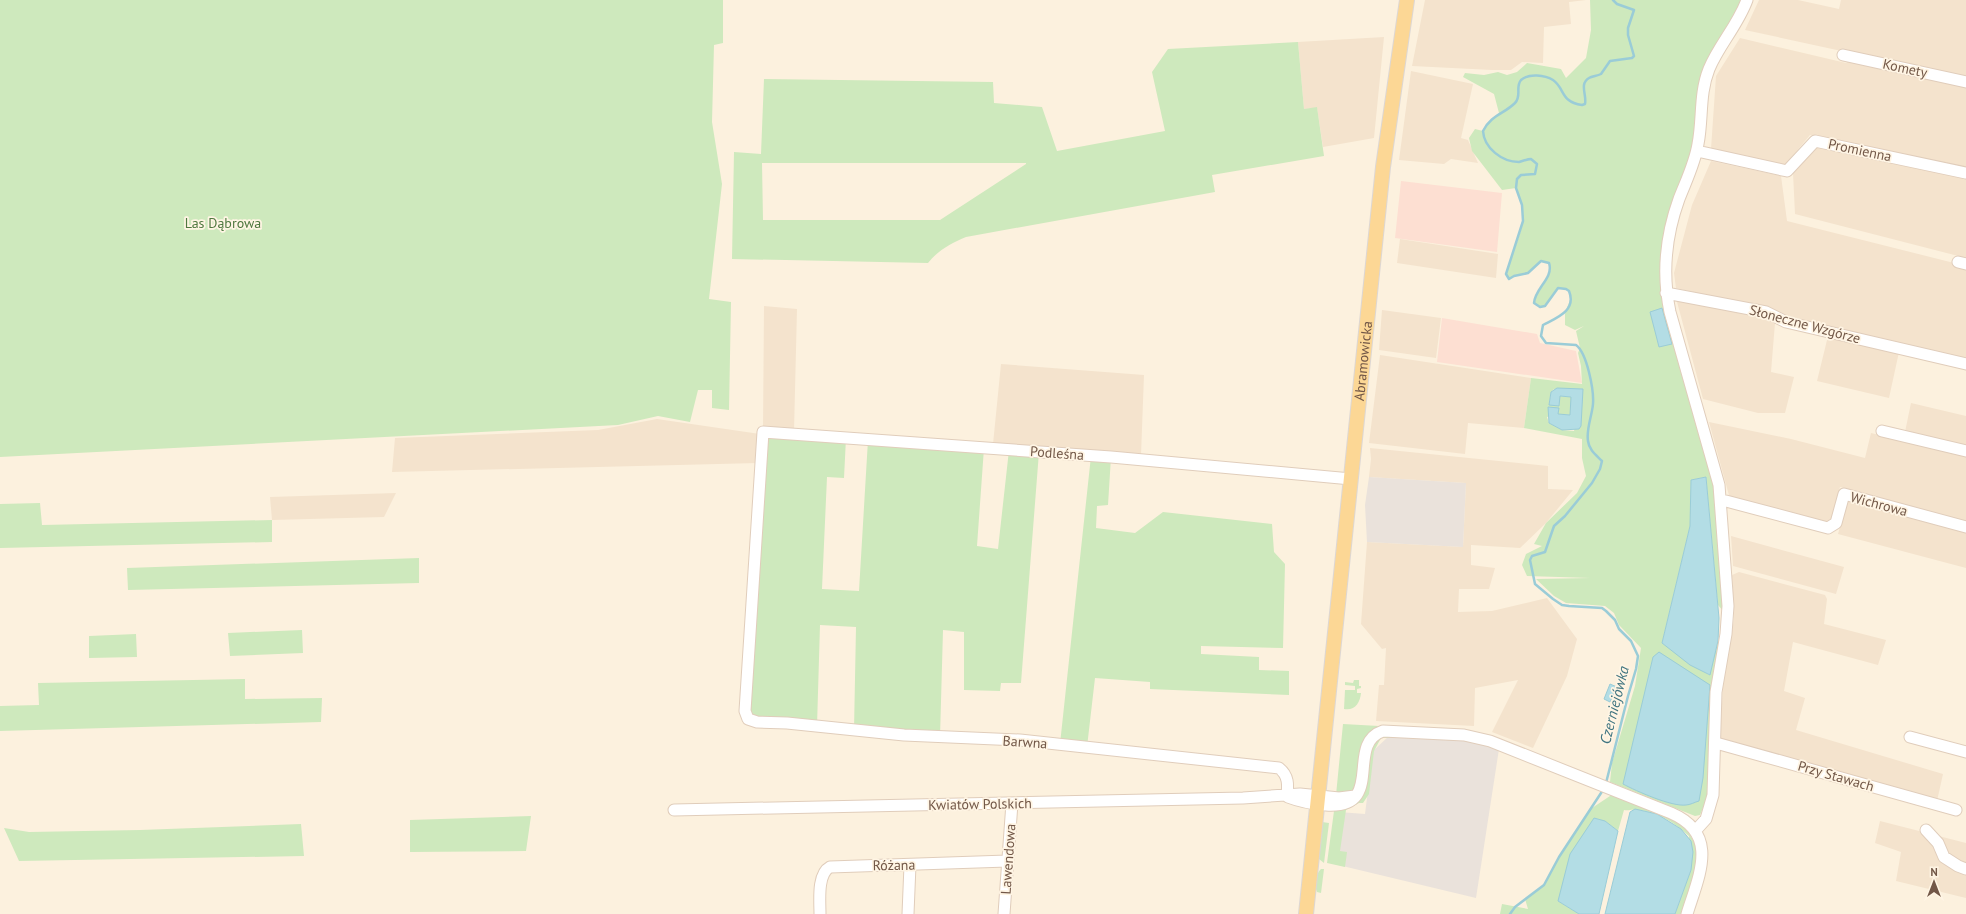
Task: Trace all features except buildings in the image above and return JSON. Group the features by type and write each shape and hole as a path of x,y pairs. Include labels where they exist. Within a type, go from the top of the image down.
{"main road":[{"name":"Abramowicka","path":"1306,914 1386,144 1407,0"}],"street":[{"path":"1687,914 1702,860 1701,842 1696,830 1706,819 1712,801 1716,743 1716,692 1726,634 1728,606 1717,479 1670,312 1666,293 1666,274 1669,232 1676,206 1697,151 1702,96 1706,76 1713,60 1740,17 1747,0"},
{"name":"Komety","path":"1843,55 1966,82"},
{"name":"Promienna","path":"1697,151 1787,171 1815,140 1966,173"},
{"name":"Słoneczne Wzgórze","path":"1666,293 1766,312 1786,322 1966,364"},
{"path":"1882,430 1966,451"},
{"name":"Podleśna","path":"745,711 763,432 1111,457 1351,479"},
{"name":"Wichrowa","path":"1720,501 1731,502 1828,528 1836,523 1844,494 1966,527"},
{"name":"Barwna","path":"745,711 748,719 757,722 787,723 911,735 1020,740 1279,768 1285,773 1288,779 1287,796"},
{"name":"Kwiatów Polskich","path":"674,810 1287,796 1300,794 1318,800 1344,798 1355,796 1362,783 1367,744 1373,736 1386,730 1464,735 1490,741 1677,816 1696,830"},
{"path":"1910,737 1966,752"},
{"name":"Przy Stawach","path":"1716,743 1956,810"},
{"name":"Lawendowa","path":"1004,914 1012,803"},
{"path":"1926,830 1938,843 1944,857 1966,869"},
{"name":"Różana","path":"820,914 822,878 826,869 835,866 1007,862"},
{"path":"908,914 910,865"}],"shaded area":[{"path":"1425,0 1586,0 1569,2 1571,24 1544,27 1543,63 1522,62 1511,70 1492,70 1412,66"},
{"path":"1759,0 1798,0 1839,9 1841,0 1966,0 1966,78 1745,30"},
{"path":"1384,37 1374,138 1323,147 1317,108 1304,109 1298,42"},
{"path":"1740,38 1846,63 1851,60 1966,86 1966,169 1810,135 1785,165 1711,149 1716,76"},
{"path":"1411,71 1473,84 1461,138 1468,140 1478,163 1451,159 1444,164 1399,160"},
{"path":"1818,146 1966,178 1966,258 1795,214 1793,173"},
{"path":"1711,161 1781,176 1787,221 1966,266 1966,359 1782,317 1767,309 1676,288 1674,273 1692,205"},
{"path":"1401,181 1502,193 1497,252 1395,238"},
{"path":"1400,239 1498,254 1496,278 1397,263"},
{"path":"1676,298 1764,316 1775,323 1771,372 1794,377 1785,413 1758,413 1703,399"},
{"path":"764,306 797,309 794,431 763,429"},
{"path":"1382,310 1441,318 1436,358 1379,350"},
{"path":"1442,318 1537,334 1540,343 1576,351 1582,383 1437,362"},
{"path":"1828,336 1899,352 1889,398 1817,381"},
{"path":"1380,355 1531,378 1524,428 1468,423 1465,454 1369,443"},
{"path":"1001,364 1144,375 1141,455 993,444"},
{"path":"1911,403 1966,416 1966,446 1905,432"},
{"path":"657,419 760,434 758,463 392,472 395,438 598,430"},
{"path":"1709,422 1791,439 1865,458 1871,433 1966,456 1966,521 1840,487 1830,523 1825,525 1730,499"},
{"path":"1370,448 1548,466 1548,489 1573,490 1546,523 1520,548 1471,545 1471,565 1495,568 1489,589 1459,589 1458,612 1492,611 1547,598 1577,639 1567,676 1533,748 1492,732 1518,680 1475,688 1474,726 1376,721 1379,685 1384,685 1386,648 1382,649 1361,624 1367,542 1463,547 1466,483 1369,477 1371,459"},
{"path":"1369,477 1466,483 1463,547 1367,542 1365,505"},
{"path":"396,493 384,517 272,520 270,497"},
{"path":"1848,498 1966,531 1966,568 1838,534"},
{"path":"1731,536 1844,567 1836,594 1733,566"},
{"path":"1739,572 1825,595 1827,599 1824,624 1886,640 1878,665 1793,642 1784,691 1805,698 1796,730 1943,774 1937,801 1720,740 1723,686 1734,619 1732,575"},
{"path":"1388,737 1463,739 1499,749 1476,898 1330,863 1339,812 1365,814 1373,751"},
{"path":"1880,821 1966,843 1966,898 1896,881 1901,852 1875,843"}],"green space":[{"name":"Las Dąbrowa","path":"0,0 723,0 723,43 714,45 712,122 722,184 709,299 731,302 729,410 712,408 712,390 698,390 690,422 658,416 618,425 0,457"},
{"path":"1590,0 1742,0 1737,15 1712,54 1663,279 1715,486 1724,612 1718,605 1706,477 1691,480 1690,526 1662,643 1709,675 1718,641 1721,644 1709,794 1700,815 1695,816 1610,782 1612,763 1635,686 1641,648 1619,625 1614,613 1605,606 1566,603 1554,596 1536,579 1590,578 1527,576 1522,565 1526,554 1542,546 1534,544 1546,523 1577,493 1586,476 1582,458 1582,439 1524,428 1531,378 1582,384 1581,366 1578,353 1580,348 1576,331 1584,326 1575,330 1565,325 1565,314 1570,301 1569,292 1566,289 1558,288 1545,306 1540,307 1534,303 1537,293 1549,273 1549,263 1541,261 1528,273 1514,276 1509,279 1507,276 1508,265 1521,228 1523,217 1522,205 1516,188 1502,190 1472,151 1469,138 1475,129 1483,131 1492,119 1499,113 1494,94 1463,77 1465,73 1484,75 1498,72 1507,75 1517,72 1527,63 1561,69 1566,78 1586,58 1591,30","holes":["1554,389 1583,389 1574,431 1562,430 1549,423 1547,417 1558,414 1570,415 1572,397 1560,396 1549,404 1551,392"]},
{"path":"1298,42 1304,109 1317,107 1324,156 1212,175 1215,192 966,237 946,247 936,254 928,263 732,259 734,152 761,154 764,79 993,82 994,103 1042,107 1057,151 1165,131 1152,72 1168,49","holes":["762,163 1026,163 940,220 763,220"]},
{"path":"763,432 846,438 844,478 827,477 822,589 859,591 868,440 984,448 977,546 998,549 1009,450 1039,452 1021,683 1001,683 1000,691 964,690 964,632 943,630 940,737 854,730 856,627 820,625 817,726 748,719"},
{"path":"1091,456 1111,457 1108,505 1097,506 1096,528 1135,533 1163,512 1272,524 1274,552 1285,564 1283,648 1201,646 1201,654 1259,657 1259,670 1289,671 1289,695 1150,689 1150,682 1095,678 1087,747 1060,744"},
{"path":"40,503 42,525 272,520 272,542 0,548 0,504"},
{"path":"419,558 419,583 128,590 127,568"},
{"path":"302,630 303,653 230,656 228,633"},
{"path":"136,634 137,657 89,658 89,636"},
{"path":"245,679 245,699 322,698 321,722 0,731 0,706 39,705 38,683"},
{"path":"1354,680 1359,680 1359,686 1361,686 1361,688 1357,689 1357,693 1361,693 1358,703 1351,709 1344,709 1345,690 1355,690 1355,686 1345,685 1345,682 1353,683"},
{"path":"1343,724 1379,726 1371,731 1366,738 1353,790 1336,795"},
{"path":"1382,736 1417,737 1381,738 1374,751 1369,794 1363,803 1359,803 1346,810 1340,851 1347,852 1345,867 1327,863 1334,811 1338,810 1338,808 1351,804 1360,797 1365,788 1371,746"},
{"path":"1613,794 1669,817 1681,825 1691,836 1696,848 1697,864 1695,876 1683,914 1675,914 1691,870 1689,836 1677,826 1658,815 1644,811 1624,810 1618,831 1605,821 1558,901 1579,914 1500,914 1502,904 1528,909 1525,899 1544,885 1559,857 1589,810"},
{"path":"531,816 526,851 410,852 410,820"},
{"path":"1322,822 1329,823 1324,863 1319,859"},
{"path":"301,824 304,856 19,861 4,828 29,832 140,830"},
{"path":"1321,869 1324,869 1321,893 1317,892 1316,883 1318,873"}],"water":[{"path":"1662,308 1672,344 1659,347 1650,312"},
{"path":"1557,388 1583,389 1581,426 1579,429 1562,430 1549,423 1548,407 1559,408 1558,414 1570,415 1571,397 1560,396 1559,406 1549,405 1551,392"},
{"path":"1706,477 1719,618 1718,641 1710,675 1690,665 1662,643 1690,526 1691,480"},
{"path":"1659,652 1710,685 1703,778 1699,801 1688,805 1672,804 1623,784 1653,657"},
{"path":"1610,684 1617,687 1610,702 1604,699"},
{"path":"1635,809 1657,814 1681,829 1691,841 1693,852 1691,870 1675,914 1605,914 1630,812"},
{"path":"1594,818 1605,821 1618,831 1599,914 1579,914 1558,901 1570,854"}],"waterway":[{"name":"Czerniejówka","path":"1606,783 1636,669 1638,656 1631,641 1619,629 1615,620 1602,608 1562,605 1535,584 1530,560 1532,556 1545,552 1554,526 1565,516 1592,483 1600,469 1602,461 1591,450 1588,441 1588,432 1593,404 1591,381 1586,363 1580,349 1576,345 1546,343 1541,336 1543,325 1564,313 1568,309 1571,298 1569,291 1558,288 1545,306 1540,307 1534,303 1537,293 1549,273 1549,263 1541,261 1528,273 1514,276 1509,279 1506,274 1523,221 1522,205 1516,188 1517,179 1521,175 1535,174 1537,164 1531,159 1519,162 1506,160 1500,157 1490,148 1484,137 1483,131 1490,121 1515,103 1518,97 1519,83 1528,76 1550,78 1557,83 1566,98 1582,105 1585,104 1584,83 1586,80 1590,77 1601,74 1610,61 1632,58 1634,56 1628,35 1628,28 1634,10 1617,4 1613,0"},
{"name":"Czerniejówka","path":"1510,914 1515,907 1544,885 1559,857 1603,790"}]}
